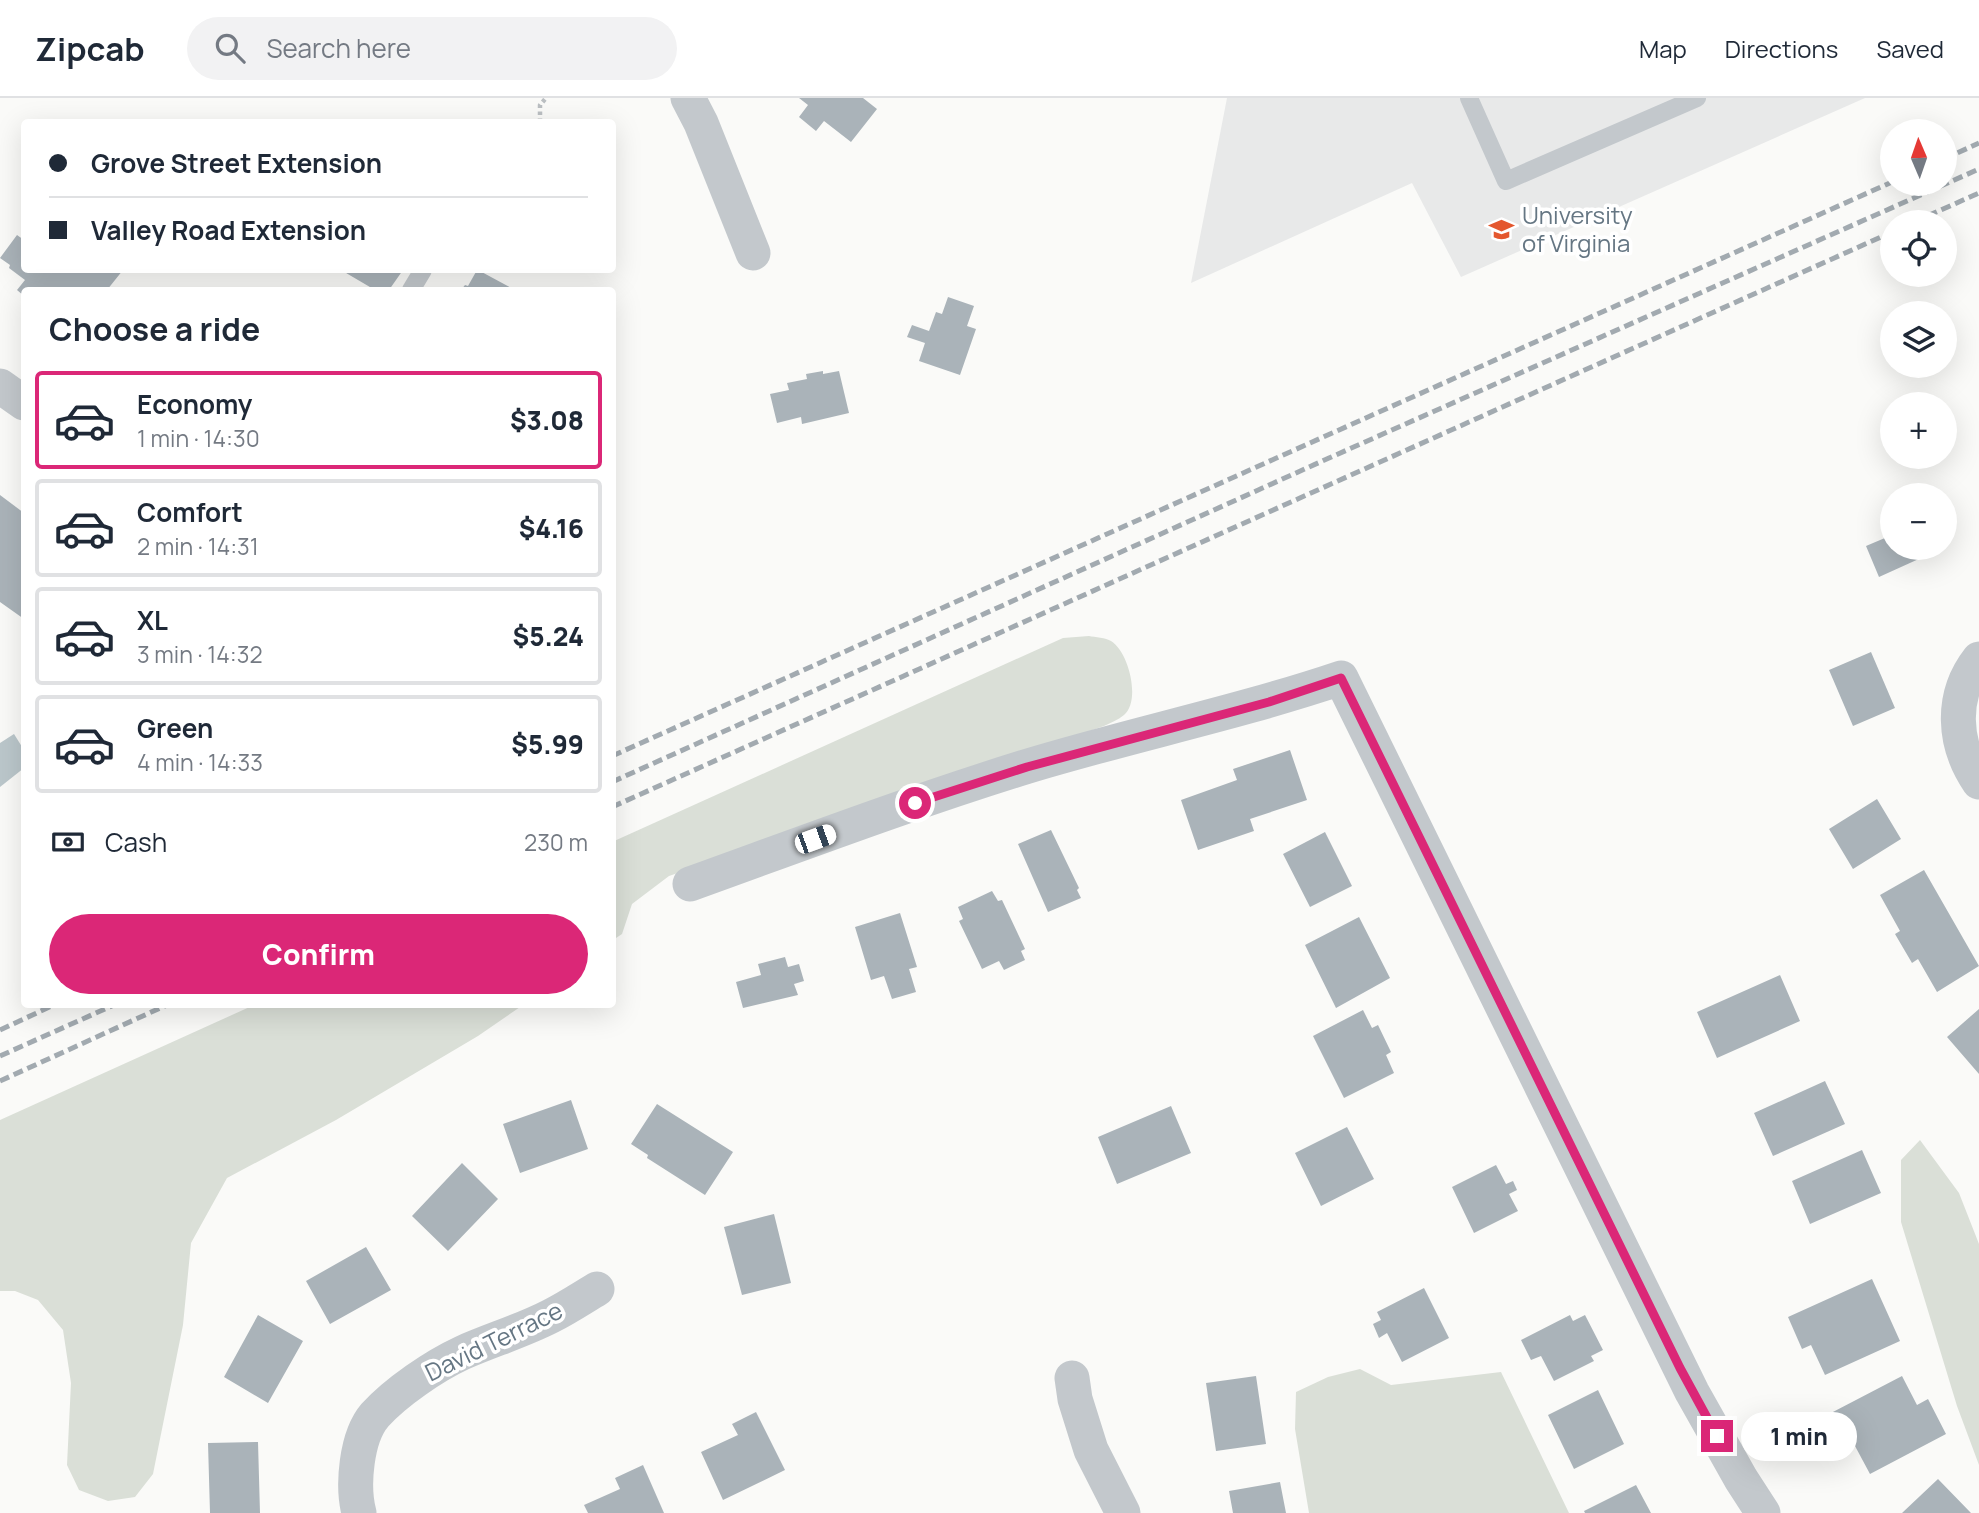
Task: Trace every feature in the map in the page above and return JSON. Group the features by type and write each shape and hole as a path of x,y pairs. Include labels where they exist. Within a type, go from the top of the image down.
{"street":[{"path":"688,98 701,123 753,253"},
{"path":"0,386 21,401"},
{"path":"1979,659 1963,687 1957,717 1961,747 1979,782"},
{"path":"690,884 915,803 1027,767 1269,702 1341,678 1692,1392 1763,1513"},
{"name":"David Terrace","path":"359,1513 356,1469 365,1435 374,1416 414,1382 460,1354 551,1316 597,1289"},
{"path":"1072,1378 1075,1399 1091,1450 1122,1513"}],"lane":[{"path":"1469,98 1506,181 1697,98"}],"path":[{"path":"540,119 540,105 546,98"}],"shaded area":[{"name":"University of Virginia","path":"1227,98 1865,98 1461,277 1412,183 1191,283"},
{"path":"1063,638 1103,638 1117,647 1131,677 1132,699 1124,715 1104,726 669,876 632,904 622,934 616,938 616,840"},
{"path":"14,734 21,745 21,770 0,787 0,743"},
{"path":"247,1008 519,1008 478,1036 336,1120 227,1178 191,1243 183,1325 153,1474 135,1497 108,1501 79,1490 67,1465 71,1383 63,1330 38,1300 15,1291 0,1291 0,1120"},
{"path":"1920,1140 1959,1193 1979,1244 1979,1465 1957,1406 1901,1222 1901,1160"},
{"path":"1360,1369 1391,1385 1501,1372 1569,1513 1309,1513 1295,1429 1296,1392 1328,1377"}],"building":[{"path":"799,98 863,98 877,109 851,142 824,121 816,131 799,117 808,105"},
{"path":"17,235 21,238 21,273 121,273 109,287 21,287 21,293 17,290 25,280 0,258"},
{"path":"346,273 401,273 391,287 370,287"},
{"path":"475,273 483,273 509,287 463,287 468,286"},
{"path":"948,297 974,306 967,326 976,329 960,375 919,361 925,343 907,337 912,325 929,331 936,312 942,314"},
{"path":"823,371 823,374 839,371 849,413 802,424 801,417 777,423 770,394 789,390 787,383 807,379 806,374"},
{"path":"0,495 21,511 21,617 0,602"},
{"path":"1880,540 1880,560 1917,560 1879,577 1866,546"},
{"path":"1871,652 1895,708 1853,726 1829,670"},
{"path":"1290,750 1307,800 1250,819 1254,831 1198,850 1181,800 1237,780 1233,769"},
{"path":"1877,799 1901,839 1853,869 1829,829"},
{"path":"1051,830 1079,888 1077,890 1081,898 1048,912 1018,844"},
{"path":"1325,832 1352,886 1310,907 1283,854"},
{"path":"1924,870 1979,966 1937,992 1918,959 1912,963 1895,934 1900,931 1880,895"},
{"path":"992,891 998,901 1002,900 1025,949 1021,951 1025,960 1004,970 999,961 982,969 959,921 963,919 958,907"},
{"path":"900,913 917,967 909,969 916,992 892,999 884,976 871,980 855,927"},
{"path":"1359,917 1390,978 1336,1008 1305,945"},
{"path":"785,957 788,967 799,964 804,981 794,984 798,995 743,1008 736,982 761,975 758,964"},
{"path":"1780,975 1800,1021 1717,1058 1697,1012"},
{"path":"1979,1009 1979,1074 1947,1037"},
{"path":"1363,1010 1372,1028 1378,1025 1391,1052 1386,1055 1394,1073 1344,1098 1313,1036"},
{"path":"1825,1081 1845,1124 1773,1156 1754,1113"},
{"path":"571,1100 588,1149 520,1173 503,1124"},
{"path":"657,1104 733,1152 705,1195 647,1158 648,1155 631,1144"},
{"path":"1171,1106 1191,1153 1117,1184 1098,1137"},
{"path":"1347,1127 1374,1179 1321,1206 1295,1153"},
{"path":"1862,1150 1881,1193 1810,1224 1792,1181"},
{"path":"462,1163 498,1199 448,1251 412,1216"},
{"path":"1496,1165 1506,1184 1513,1181 1517,1190 1509,1194 1518,1211 1474,1233 1452,1187"},
{"path":"774,1214 791,1283 742,1295 724,1227"},
{"path":"366,1247 391,1290 330,1324 306,1281"},
{"path":"1872,1279 1900,1341 1825,1375 1811,1345 1802,1349 1788,1317"},
{"path":"1424,1288 1449,1338 1402,1362 1387,1333 1379,1338 1373,1324 1381,1320 1377,1312"},
{"path":"258,1315 303,1341 268,1403 224,1377"},
{"path":"1570,1315 1573,1321 1585,1315 1603,1350 1591,1356 1594,1361 1554,1381 1541,1356 1531,1360 1521,1340"},
{"path":"1256,1376 1266,1444 1216,1451 1206,1383"},
{"path":"1902,1376 1917,1405 1928,1399 1946,1434 1870,1474 1855,1446 1850,1449 1831,1413"},
{"path":"1598,1390 1624,1444 1574,1469 1548,1415"},
{"path":"756,1412 785,1470 723,1500 701,1452 738,1435 732,1424"},
{"path":"258,1442 260,1513 210,1513 208,1443"},
{"path":"643,1465 664,1513 588,1513 584,1505 620,1489 615,1478"},
{"path":"1938,1479 1971,1513 1902,1513"},
{"path":"1280,1482 1286,1513 1233,1513 1229,1491"},
{"path":"1636,1485 1651,1513 1585,1513 1584,1511"}],"railway":[{"path":"1957,153 1979,143"},
{"path":"616,780 1329,458 1979,169"},
{"path":"616,754 1880,187"},
{"path":"1941,210 1979,193"},
{"path":"616,805 1880,237"},
{"path":"0,1030 47,1008"},
{"path":"0,1056 107,1008"},
{"path":"0,1081 160,1008"}],"place":[{"name":"University of Virginia","path":"1502,230"}],"route":[{"path":"915,803 1027,767 1269,702 1341,678 1680,1368 1717,1436"}]}
